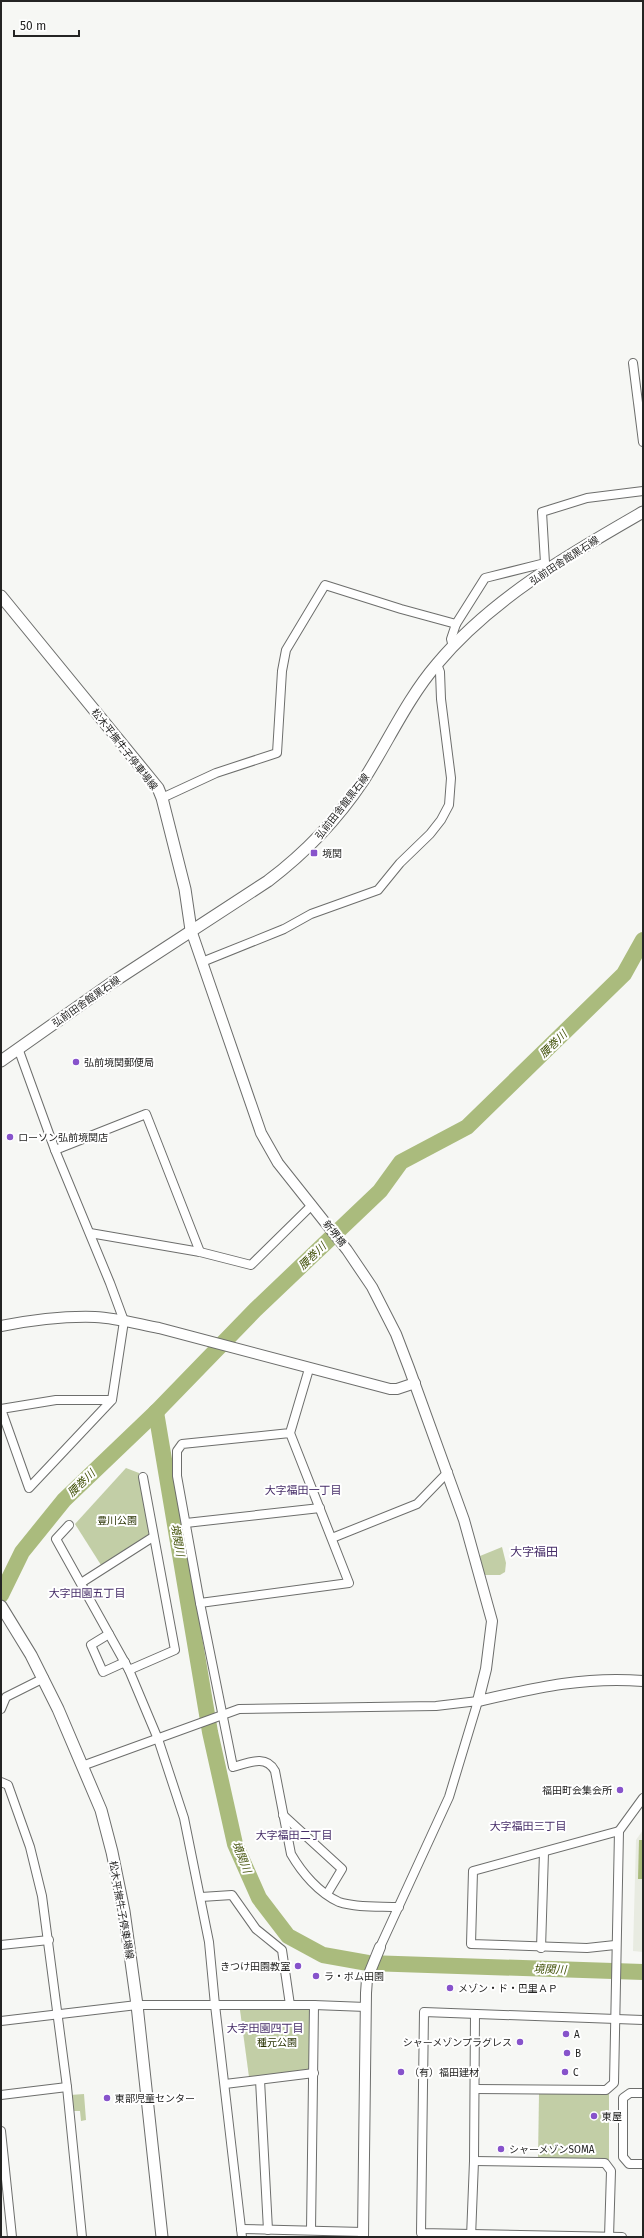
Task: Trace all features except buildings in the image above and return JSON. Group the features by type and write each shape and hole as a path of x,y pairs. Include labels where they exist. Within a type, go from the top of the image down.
{"main road":[{"name":"弘前田舎館黒石線","path":"1,1061 191,930 268,881 309,847 363,781 410,700 437,664 453,647 493,608 547,567 643,512"},
{"name":"松木平撫牛子停車場線","path":"1,596 148,775 162,798 185,889 191,930"},
{"name":"松木平撫牛子停車場線","path":"3,1610 44,1678 101,1810 112,1852 124,1912 137,2005 162,2237"}],"street":[{"path":"633,363 643,442"},
{"path":"453,647 451,639 456,624 486,578 547,567 542,512 588,498 643,490"},
{"path":"162,798 216,773 277,753 282,671 286,650 325,585 401,610 456,624"},
{"path":"202,962 284,929 311,914 378,890 400,863 430,834 441,820 449,805 451,778 441,699 440,672 437,664"},
{"name":"新堺橋","path":"191,930 261,1133 278,1163 322,1217 372,1287 390,1321 415,1383 448,1472 492,1621 486,1669 478,1700"},
{"path":"18,1048 55,1150 124,1321 112,1400 29,1488 1,1409 56,1400 112,1400"},
{"path":"55,1150 146,1114 200,1252"},
{"path":"90,1234 200,1252 251,1265 312,1205"},
{"path":"1,1326 56,1318 96,1317 124,1321 198,1338 308,1369 390,1389 397,1389 415,1383"},
{"path":"200,1603 349,1583 290,1433 308,1369"},
{"path":"290,1433 182,1444 177,1451 176,1461 186,1523 221,1715 233,1767 260,1761 267,1761 272,1765 275,1771 291,1854 314,1885 340,1902 359,1905 399,1907"},
{"path":"332,1538 417,1504 448,1472"},
{"path":"109,1634 91,1645 103,1672 127,1666 175,1650 143,1477"},
{"path":"186,1523 320,1508"},
{"path":"69,1525 56,1539 127,1666 158,1739 184,1818 209,1942 242,2233 268,2230 311,2230 363,2235 367,1979 380,1947 449,1798 478,1700"},
{"path":"81,1583 153,1537"},
{"path":"1,1709 6,1698 44,1678"},
{"path":"82,1766 239,1709 436,1706 478,1700 581,1680 616,1679 643,1681"},
{"path":"1,1782 8,1785 30,1847 42,1896 49,1940 67,2087 82,2237"},
{"path":"475,2088 606,2090 614,2083 615,1945 619,1831 643,1798"},
{"path":"283,1815 342,1869 327,1894"},
{"path":"615,1945 587,1948 541,1948 471,1944 473,1872 619,1831"},
{"path":"541,1948 544,1852"},
{"path":"201,1897 232,1895 256,1929 282,1950 290,2005"},
{"path":"1,1945 49,1940"},
{"path":"1,2021 137,2005 314,2005 366,2007"},
{"path":"311,2230 314,2005"},
{"path":"622,2237 421,2233 424,2012 643,2020"},
{"path":"471,2235 474,2161 475,2014"},
{"path":"225,2084 314,2073"},
{"path":"260,2080 268,2230"},
{"path":"1,2095 67,2087"},
{"path":"643,2093 630,2093 624,2098 623,2157 629,2164 643,2164"},
{"path":"1,2131 12,2237"},
{"path":"474,2161 605,2163 611,2171 609,2237"}],"shaded area":[{"path":"643,1830 643,1952 633,1951 636,1840"},
{"path":"639,1840 643,1840 643,1879 638,1879"}],"green space":[{"name":"豊川公園","path":"126,1468 139,1473 149,1534 101,1565 75,1524"},
{"path":"502,1547 506,1563 505,1572 500,1575 484,1575 480,1556"},
{"name":"種元公園","path":"308,2009 311,2012 312,2067 307,2070 249,2077 240,2010"},
{"path":"539,2093 609,2094 609,2160 538,2160"},
{"path":"84,2094 86,2120 81,2121 80,2111 72,2111 70,2095"}],"waterway":[{"name":"腰巻川","path":"1,1595 22,1552 64,1500 156,1412 255,1310 380,1191 401,1162 467,1127 624,974 643,940"},
{"name":"境関川","path":"156,1412 210,1732 235,1844 259,1898 288,1936 323,1955 368,1963 643,1972"}],"place":[{"name":"境関","path":"314,853"},
{"name":"弘前境関郵便局","path":"76,1062"},
{"name":"ローソン弘前境関店","path":"10,1137"},
{"name":"福田町会集会所","path":"620,1790"},
{"name":"きつけ田園教室","path":"298,1966"},
{"name":"ラ・ポム田園","path":"316,1976"},
{"name":"メゾン・ド・巴里ＡＰ","path":"450,1988"},
{"name":"A","path":"566,2034"},
{"name":"シャーメゾンプラグレス","path":"520,2042"},
{"name":"B","path":"567,2053"},
{"name":"（有）福田建材","path":"401,2072"},
{"name":"C","path":"565,2072"},
{"name":"東部児童センター","path":"107,2098"},
{"name":"東屋","path":"594,2116"},
{"name":"シャーメゾンSOMA","path":"501,2149"}],"district":[{"name":"大字福田一丁目","path":"303,1490"},
{"name":"大字福田","path":"534,1552"},
{"name":"大字田園五丁目","path":"87,1593"},
{"name":"大字福田三丁目","path":"528,1826"},
{"name":"大字福田二丁目","path":"294,1835"},
{"name":"大字田園四丁目","path":"265,2028"}]}
